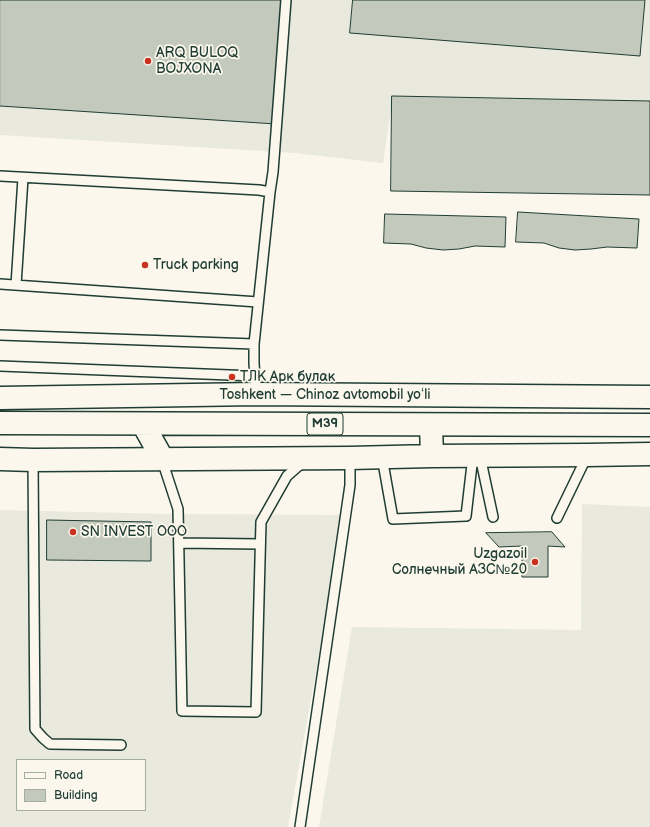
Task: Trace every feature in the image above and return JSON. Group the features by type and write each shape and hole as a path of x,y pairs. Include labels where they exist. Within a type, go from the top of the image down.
{"main road":[{"name":"Toshkent — Chinoz avtomobil yoʻli","path":"0,398 256,385 457,396 650,397"},
{"path":"432,456 441,425 449,413 451,405 457,396"},
{"name":"Toshkent — Chinoz avtomobil yoʻli","path":"0,423 650,425"},
{"path":"143,424 162,458"},
{"path":"0,459 350,458 650,454"}],"lane":[{"path":"0,366 256,385 254,344 273,172 286,0"},
{"path":"0,176 259,190 270,192"},
{"path":"16,285 23,178"},
{"path":"0,284 258,302"},
{"path":"0,335 254,344"},
{"path":"557,518 587,455"},
{"path":"382,457 393,519 466,516 477,456"},
{"path":"477,456 493,517"},
{"path":"162,458 178,509 182,711 256,712 261,522 287,476 307,458"},
{"path":"300,827 350,485 350,458"},
{"path":"33,460 35,729 50,744 121,745"},
{"path":"179,543 260,544"}],"shaded area":[{"path":"0,0 650,0 650,101 393,96 383,163 295,153 0,135"},
{"path":"582,504 650,507 650,827 319,827 352,627 581,630"},
{"path":"0,510 170,514 344,515 288,827 0,827"}],"building":[{"name":"ARQ BULOQ BOJXONA","path":"0,0 284,0 276,124 0,106"},
{"path":"353,0 645,0 640,56 350,33"},
{"path":"392,96 650,101 650,195 391,191"},
{"path":"518,212 639,219 637,248 607,247 575,250 559,248 544,243 516,242"},
{"path":"385,214 506,217 505,247 475,246 443,250 411,244 384,243"},
{"path":"47,520 151,522 151,561 47,560"},
{"name":"Uzgazoil Солнечный АЗС№20","path":"552,532 565,547 548,546 548,577 522,577 522,546 499,547 486,533"}],"place":[{"name":"ARQ BULOQ BOJXONA","path":"148,61"},
{"name":"Truck parking","path":"145,265"},
{"name":"ТЛК Арк булак","path":"232,377"},
{"name":"SN INVEST ООО","path":"73,532"},
{"name":"Uzgazoil Солнечный АЗС№20","path":"535,562"}]}
